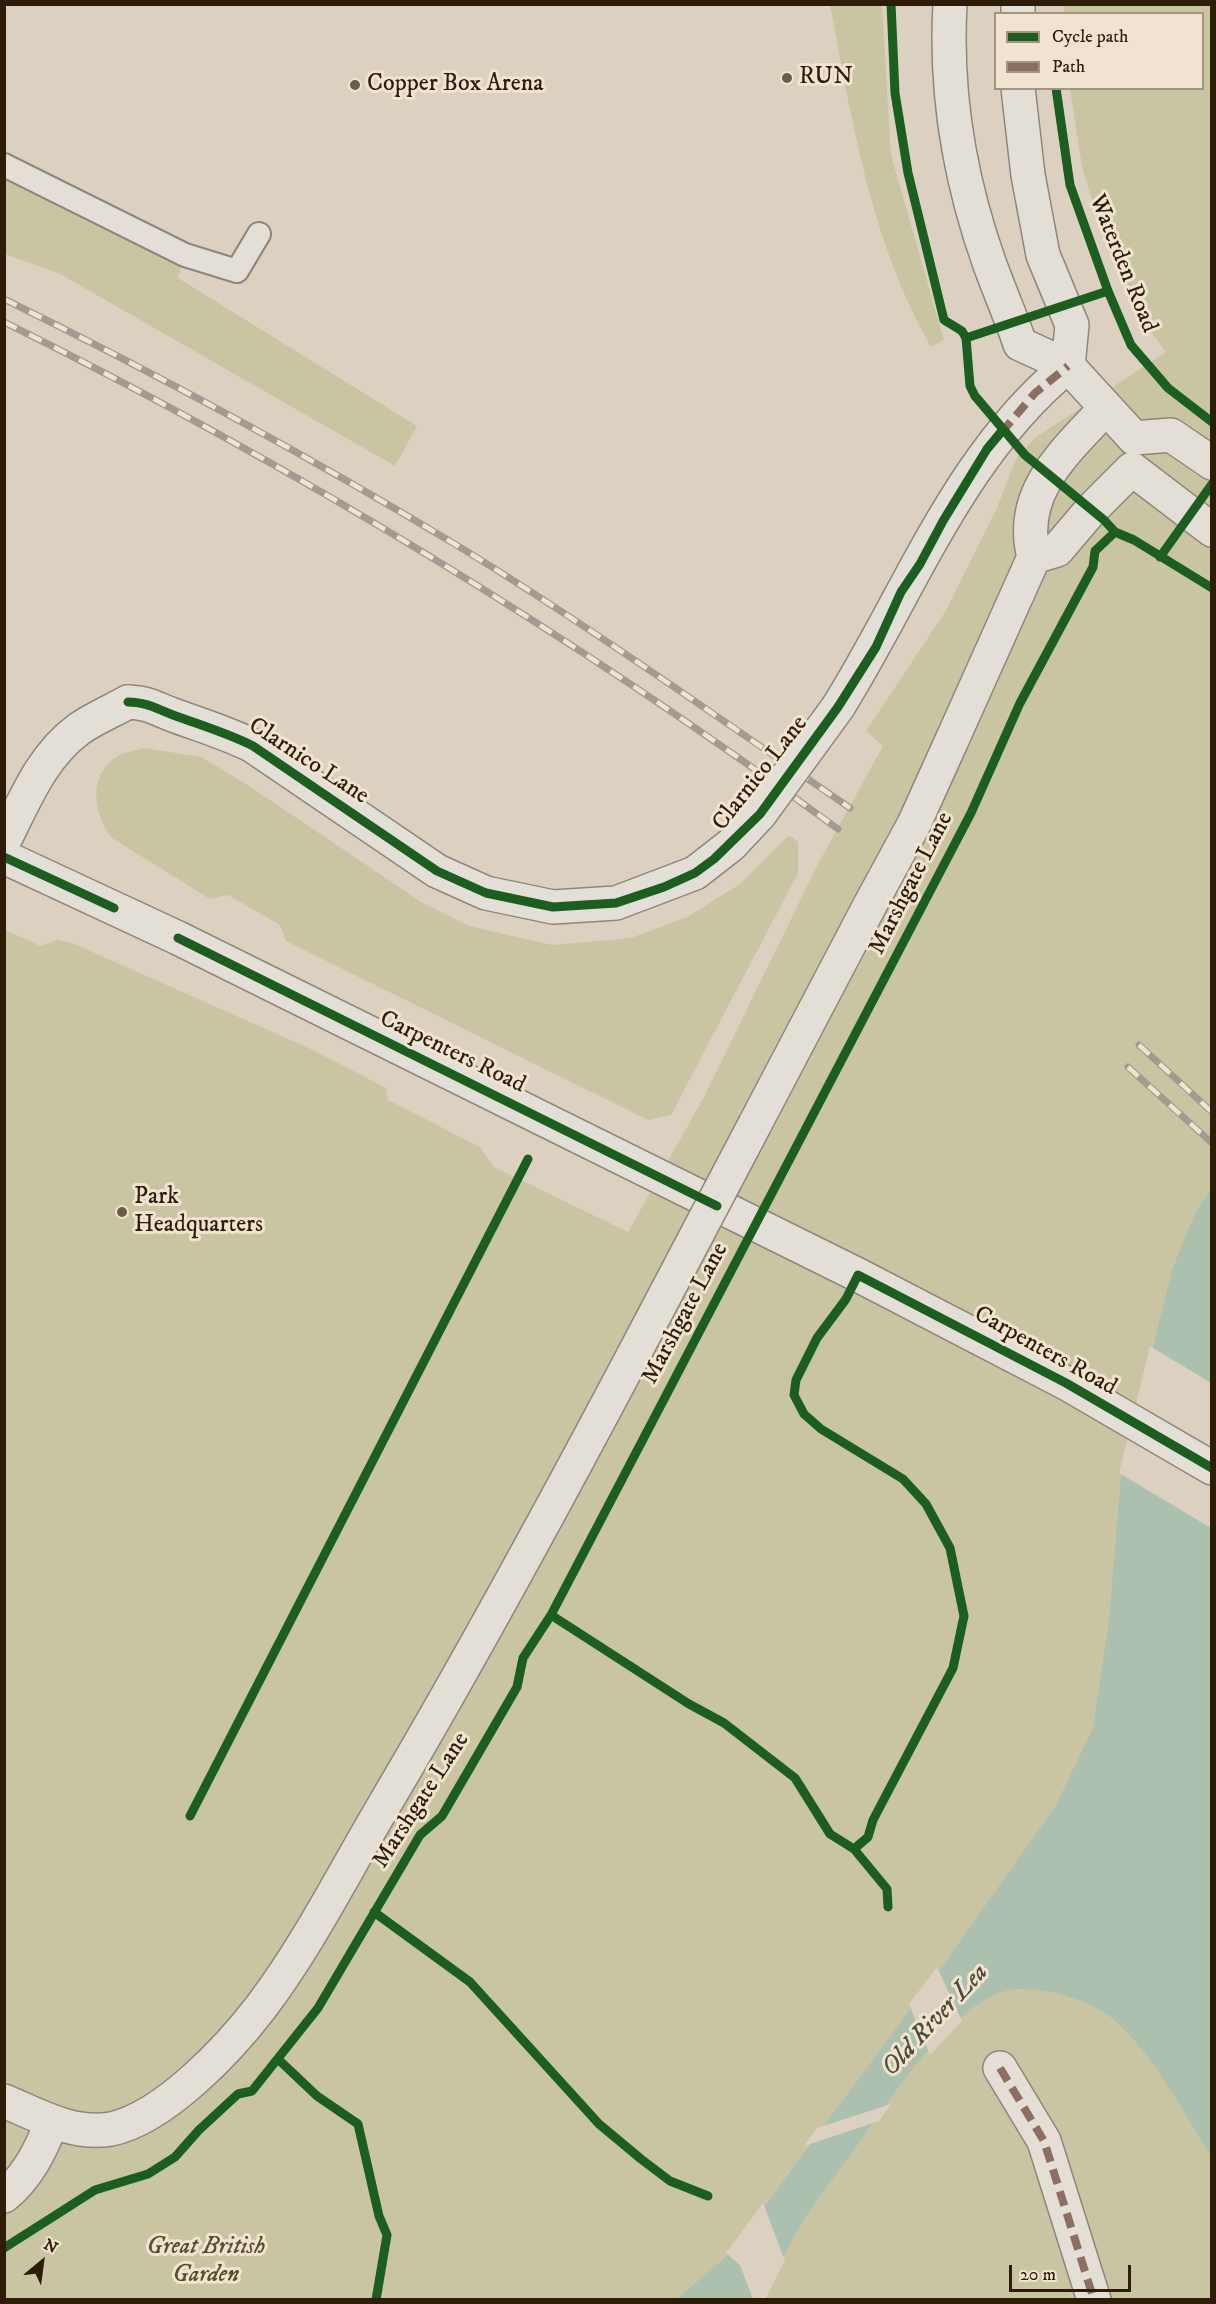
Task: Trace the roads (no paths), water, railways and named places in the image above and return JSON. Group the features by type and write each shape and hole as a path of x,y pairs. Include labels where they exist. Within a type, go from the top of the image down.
{"street":[{"path":"950,4 948,46 953,113 967,182 988,261 1020,344 1068,366 1105,409 1133,454 1212,530"},
{"path":"1018,90 1028,175 1043,255 1072,325 1068,366"},
{"name":"Clarnico Lane","path":"4,841 38,774 52,754 80,728 128,702 153,705 170,714 224,731 253,746 437,871 486,893 553,908 616,903 674,882 714,859 760,814 838,706 876,646 901,592 920,564 987,449 1035,393 1068,366"},
{"path":"1105,409 1048,473 1034,506 1028,536 1034,557 1057,550 1091,510 1133,454 1171,435 1212,463"},
{"name":"Marshgate Lane","path":"4,2101 52,2122 73,2128 111,2129 134,2119 195,2079 260,2008 331,1896 459,1676 633,1356 914,824 1034,557"},
{"name":"Carpenters Road","path":"4,857 178,938 858,1275 1066,1383 1212,1468"},
{"path":"1000,2068 1044,2141 1094,2300"},
{"path":"4,2196 16,2186 36,2157 52,2122"}],"lane":[{"path":"4,165 185,255 237,272 259,234"}],"water":[{"name":"Old River Lea","path":"1211,1190 1211,2155 1154,2065 1128,2033 1113,2019 1091,2005 1047,1991 1018,1989 1006,1991 984,2001 962,2016 920,2060 807,2214 762,2299 676,2300 729,2254 946,1961 1055,1807 1093,1728 1109,1621 1121,1476 1172,1270 1195,1213"}],"railway":[{"path":"4,299 234,418 458,546 607,641 850,808"},
{"path":"4,322 221,435 432,558 536,622 638,689 838,829"},
{"path":"1139,1045 1212,1112"},
{"path":"1128,1067 1212,1143"}],"place":[{"name":"RUN","path":"787,78"},
{"name":"Copper Box Arena","path":"355,85"},
{"name":"Park Headquarters","path":"122,1212"}],"park label":[{"name":"Great British Garden","path":"206,2262"}]}
